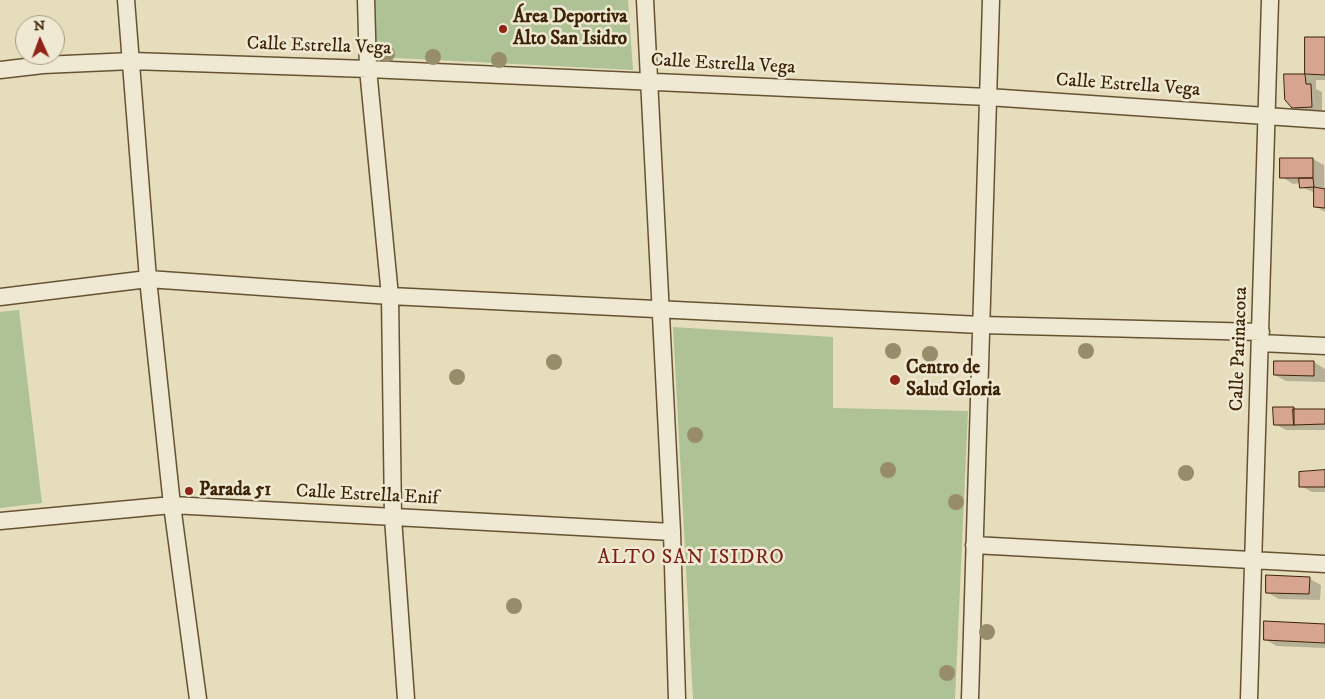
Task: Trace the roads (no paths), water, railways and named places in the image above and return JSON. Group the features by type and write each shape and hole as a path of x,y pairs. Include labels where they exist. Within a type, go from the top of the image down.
{"street":[{"path":"126,0 148,279 172,505 198,699"},
{"path":"366,0 368,69 390,296 394,518 406,699"},
{"path":"645,0 659,310 672,532 678,699"},
{"path":"970,699 991,0"},
{"name":"Calle Parinacota","path":"1249,699 1270,0"},
{"name":"Calle Estrella Vega","path":"0,70 43,65 132,61 368,69 988,97 1325,120"},
{"path":"0,297 148,279 390,296 1261,338 1325,346"},
{"name":"Calle Estrella Enif","path":"0,521 172,505 672,532"},
{"path":"974,545 1325,564"}],"place":[{"name":"Área Deportiva Alto San Isidro","path":"503,29"},
{"name":"Centro de Salud Gloria","path":"895,380"},
{"name":"Parada 51","path":"189,491"}],"district":[{"name":"ALTO SAN ISIDRO","path":"691,559"}]}
